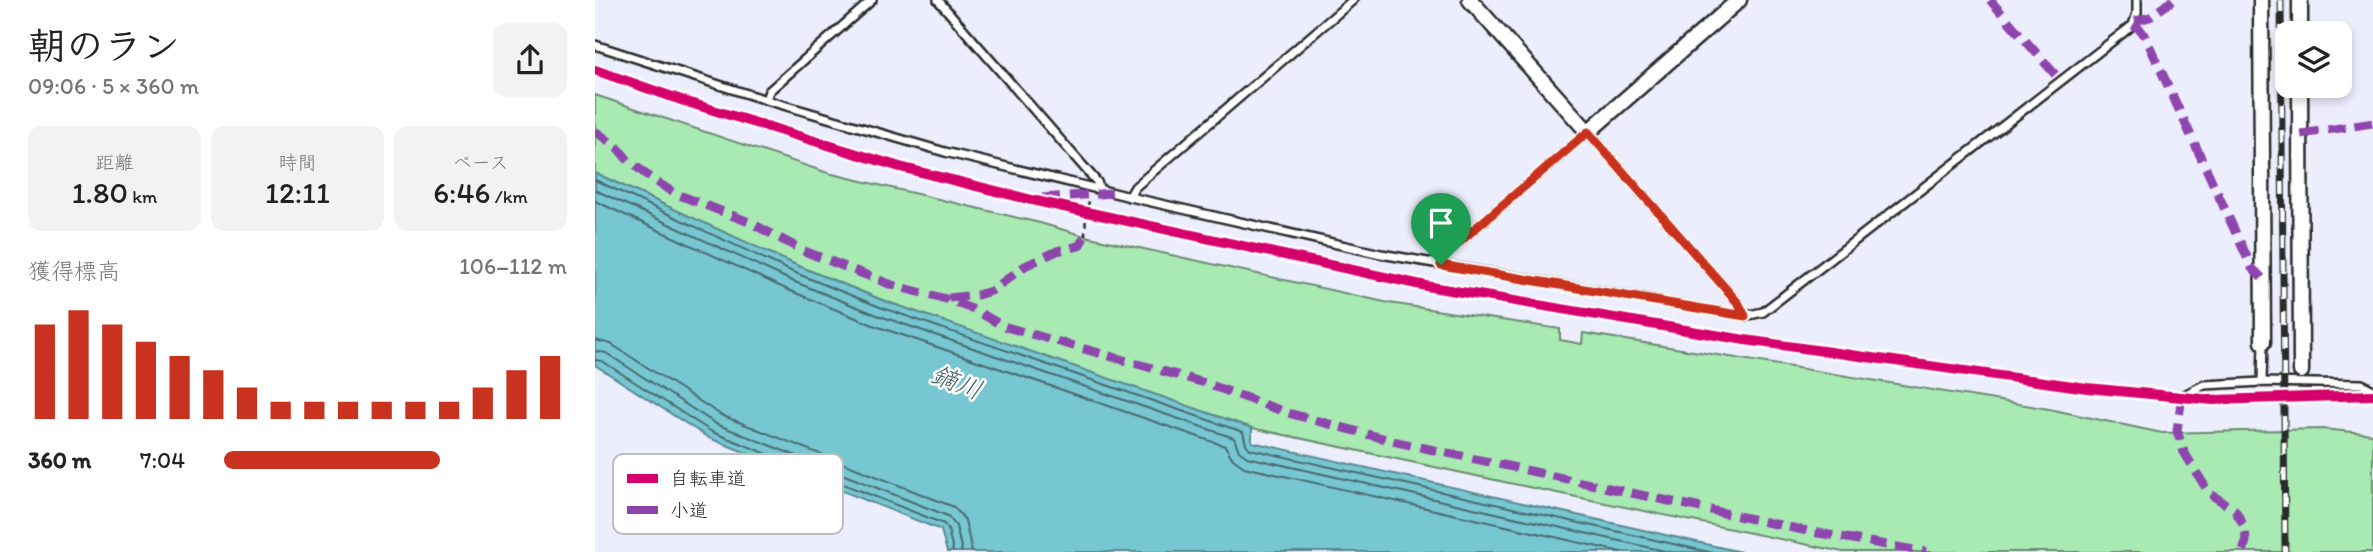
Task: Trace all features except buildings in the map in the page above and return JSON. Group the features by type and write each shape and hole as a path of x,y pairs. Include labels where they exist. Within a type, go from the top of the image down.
{"street":[{"path":"1470,0 1588,132 1739,0"},
{"path":"2261,0 2263,342"},
{"path":"2300,0 2300,21"},
{"path":"2301,98 2301,371"}],"lane":[{"path":"766,100 769,91 872,0"},
{"path":"939,0 1097,182 1100,190"},
{"path":"1129,197 1135,187 1353,0"},
{"path":"595,45 766,100 945,152 1293,236 1441,265 1745,316 1762,312 2133,25 2137,0"},
{"path":"1441,265 1443,256 1588,132 1739,304 1745,316"},
{"path":"2262,382 2263,342"},
{"path":"2182,396 2204,385 2262,382 2363,384 2373,390"}],"path":[{"path":"1085,236 1091,195"},
{"path":"1074,209 1090,212"}],"green space":[{"path":"595,95 828,173 1085,236 1389,303 1560,329 1560,340 1582,344 1583,333 2049,409 2162,433 2322,429 2373,434 2373,552 1843,552 1252,428 882,300 796,265 595,173"}],"water":[{"name":"鏑川","path":"595,173 796,265 882,300 1252,428 1252,442 1741,552 947,552 941,530 843,491 843,454 749,454 709,438 595,365"}],"railway":[{"path":"2281,0 2285,552"}],"marked path":[{"path":"1990,0 2060,80"},
{"path":"2135,21 2150,17 2173,0"},
{"path":"2133,25 2145,36 2252,268 2262,278"},
{"path":"2301,134 2373,123"},
{"path":"595,131 649,177 674,193 749,222 804,251 892,285 946,299 977,311 1003,326 1205,383 1288,413 1397,442 1807,531 1926,552"},
{"path":"1042,198 1112,193"},
{"path":"949,298 991,291 1025,266 1057,251 1079,246 1085,236"},
{"path":"2182,396 2177,431 2184,452 2209,493 2235,510 2245,528 2243,552"}],"cycle path":[{"path":"595,70 687,102 900,167 1036,201 1426,286 1745,340 2087,388 2213,400 2373,395"}],"route":[{"path":"1588,132 1739,304 1745,316 1644,299 1441,265 1443,256 1588,132"}]}
